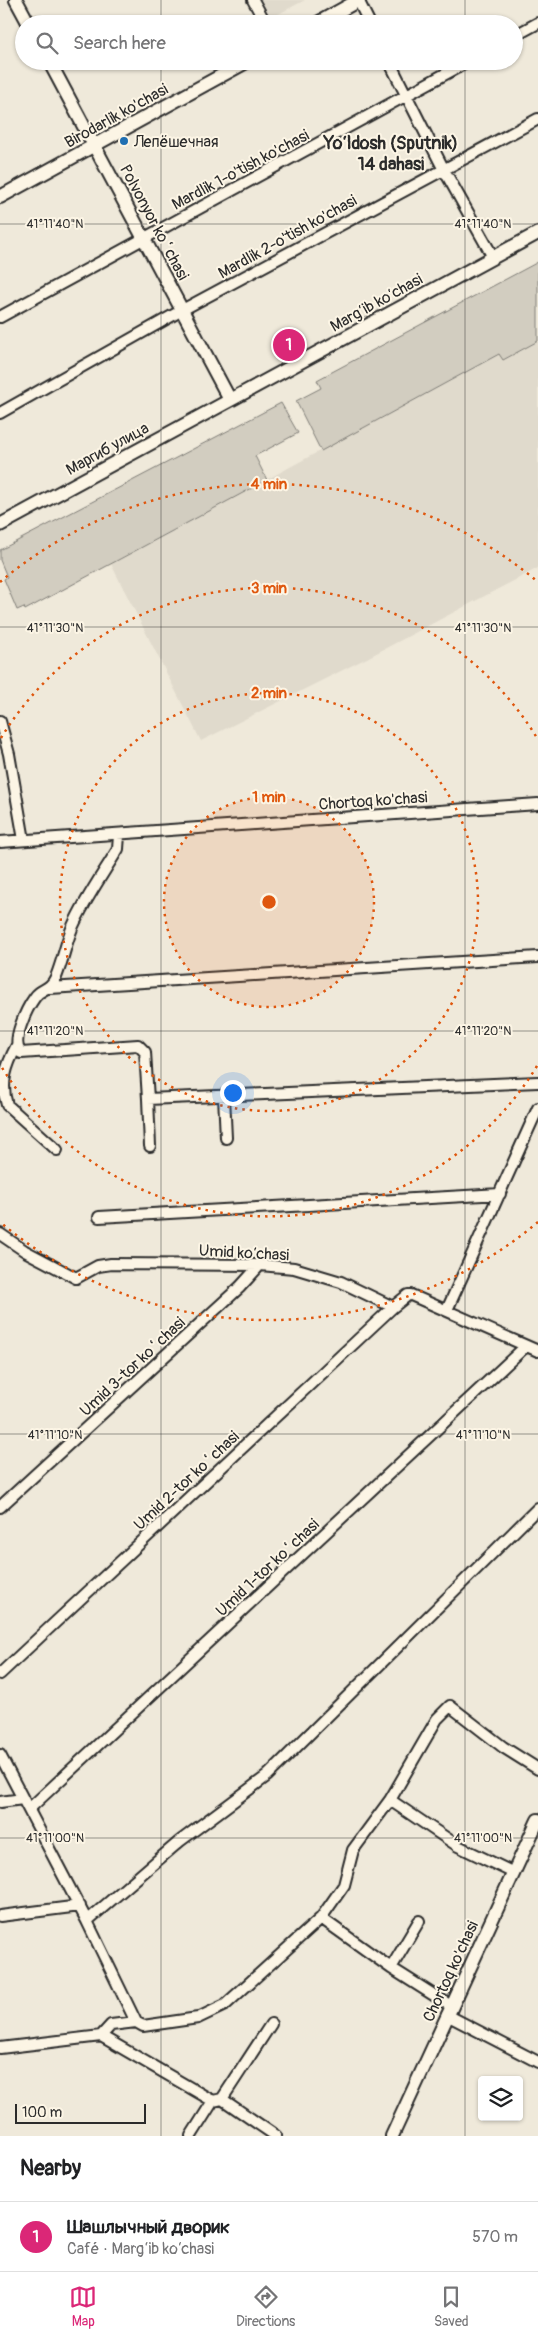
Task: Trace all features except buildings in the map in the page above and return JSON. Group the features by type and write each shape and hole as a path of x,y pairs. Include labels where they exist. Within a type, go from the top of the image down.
{"street":[{"path":"16,0 24,15"},
{"path":"253,0 261,15"},
{"path":"332,15 359,0 366,15"},
{"path":"523,31 538,23"},
{"name":"Polvonyor koʻchasi","path":"54,70 184,309 230,400"},
{"name":"Birodarlik ko'chasi","path":"0,197 232,70"},
{"path":"394,70 443,168 493,257"},
{"name":"Mardlik 1-o'tish ko'chasi","path":"0,317 452,70"},
{"name":"Mardlik 2-o'tish ko'chasi","path":"0,413 184,309 538,118"},
{"name":"Marg‘ib ko‘chasi","path":"230,400 538,233"},
{"name":"Маргиб улица","path":"0,525 230,400"},
{"path":"0,721 9,754 24,840"},
{"name":"Chortoq ko'chasi","path":"0,842 538,804"},
{"path":"50,988 74,925 118,849 119,835"},
{"path":"150,1146 145,1052 138,1045 25,1054 18,1050 17,1036 34,999 39,993 50,988 538,957"},
{"path":"17,1045 0,1077 1,1096 7,1105 57,1150"},
{"path":"148,1099 538,1082"},
{"path":"224,1096 226,1138"},
{"path":"447,1310 538,1108"},
{"path":"98,1217 500,1194"},
{"name":"Umid ko‘chasi","path":"0,1234 25,1251 76,1278 98,1266 111,1264 260,1265 294,1268 341,1282 393,1307"},
{"name":"Umid 3-tor koʻchasi","path":"0,1508 240,1287 260,1265"},
{"path":"393,1307 409,1294 538,1351"},
{"name":"Umid 2-tor koʻchasi","path":"0,1674 393,1307"},
{"name":"Umid 1-tor koʻchasi","path":"29,1809 526,1346"},
{"path":"88,1921 180,1841 267,1776 538,1508"},
{"path":"0,1754 88,1921 136,2022 142,2026 198,2018 225,2005 321,1918 344,1886 353,1850 390,1800 437,1719 450,1706 503,1747 538,1769"},
{"path":"0,1802 24,1799"},
{"path":"390,1800 458,1846 514,1873"},
{"name":"Chortoq ko'chasi","path":"392,2136 538,1820"},
{"path":"0,1916 80,1906"},
{"path":"321,1918 449,2010 538,2062"},
{"path":"391,1968 419,1921"},
{"path":"101,2036 111,2025 136,2022"},
{"path":"191,2136 271,2024"},
{"path":"0,2058 3,2047 101,2036 217,2100 276,2136"}],"shaded area":[{"path":"259,0 305,0 277,15 267,15"},
{"path":"538,262 538,341 503,360 499,354 321,451 296,401 321,388 317,380"},
{"path":"538,341 538,568 367,658 201,741 111,564 499,354 503,360"},
{"path":"281,403 298,433 255,456 267,480 25,610 24,607 17,610 4,579 7,577 0,560 0,550"}],"place":[{"name":"Лепёшечная","path":"124,141"},
{"name":"Шашлычный дворик","path":"289,345"}],"district":[{"name":"Yo‘ldosh (Sputnik) 14 dahasi","path":"391,153"}]}
